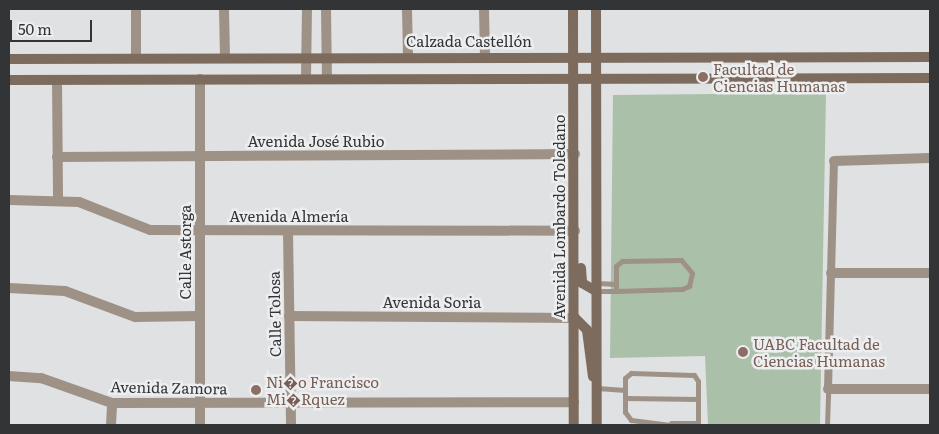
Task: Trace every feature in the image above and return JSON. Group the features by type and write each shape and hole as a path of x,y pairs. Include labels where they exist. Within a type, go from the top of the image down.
{"main road":[{"name":"Avenida Lombardo Toledano","path":"573,9 575,154 574,425"},
{"path":"596,9 597,425"},
{"name":"Calzada Castellón","path":"9,59 408,56 930,57"},
{"path":"9,80 930,78"},
{"path":"575,231 582,283 596,287"},
{"path":"575,318 587,330 596,388"}],"street":[{"path":"136,9 136,58"},
{"path":"224,9 224,57"},
{"path":"306,78 307,9"},
{"path":"326,9 327,78"},
{"path":"407,9 408,56"},
{"path":"484,9 485,56"},
{"name":"Calle Astorga","path":"200,79 200,425"},
{"path":"57,80 58,200"},
{"name":"Avenida José Rubio","path":"57,156 575,154"},
{"path":"930,158 834,161 828,389 930,389"},
{"name":"Avenida Almería","path":"9,200 58,200 89,205 142,228 288,232 575,231"},
{"name":"Calle Tolosa","path":"288,232 291,425"},
{"path":"831,273 930,273"},
{"path":"9,288 65,292 135,317 199,316"},
{"name":"Avenida Soria","path":"289,316 575,318"},
{"name":"Avenida Zamora","path":"9,376 41,378 112,403 574,402"},
{"path":"111,425 112,403"}],"lane":[{"path":"596,287 616,291 682,290 689,286 692,273 681,260 624,260 616,266 616,291"},
{"path":"596,287 616,284"},
{"path":"631,373 686,373 697,378 698,424 671,424 631,420 625,398 625,390 625,378 631,373"},
{"path":"596,388 625,390"},
{"path":"827,425 828,389"},
{"path":"625,398 698,399"}],"green space":[{"path":"826,93 820,425 708,425 705,356 610,358 613,95"}],"place":[{"name":"Facultad de Ciencias Humanas","path":"703,77"},
{"name":"UABC Facultad de Ciencias Humanas","path":"743,352"},
{"name":"Ni�o Francisco Mi�Rquez","path":"256,390"}]}
